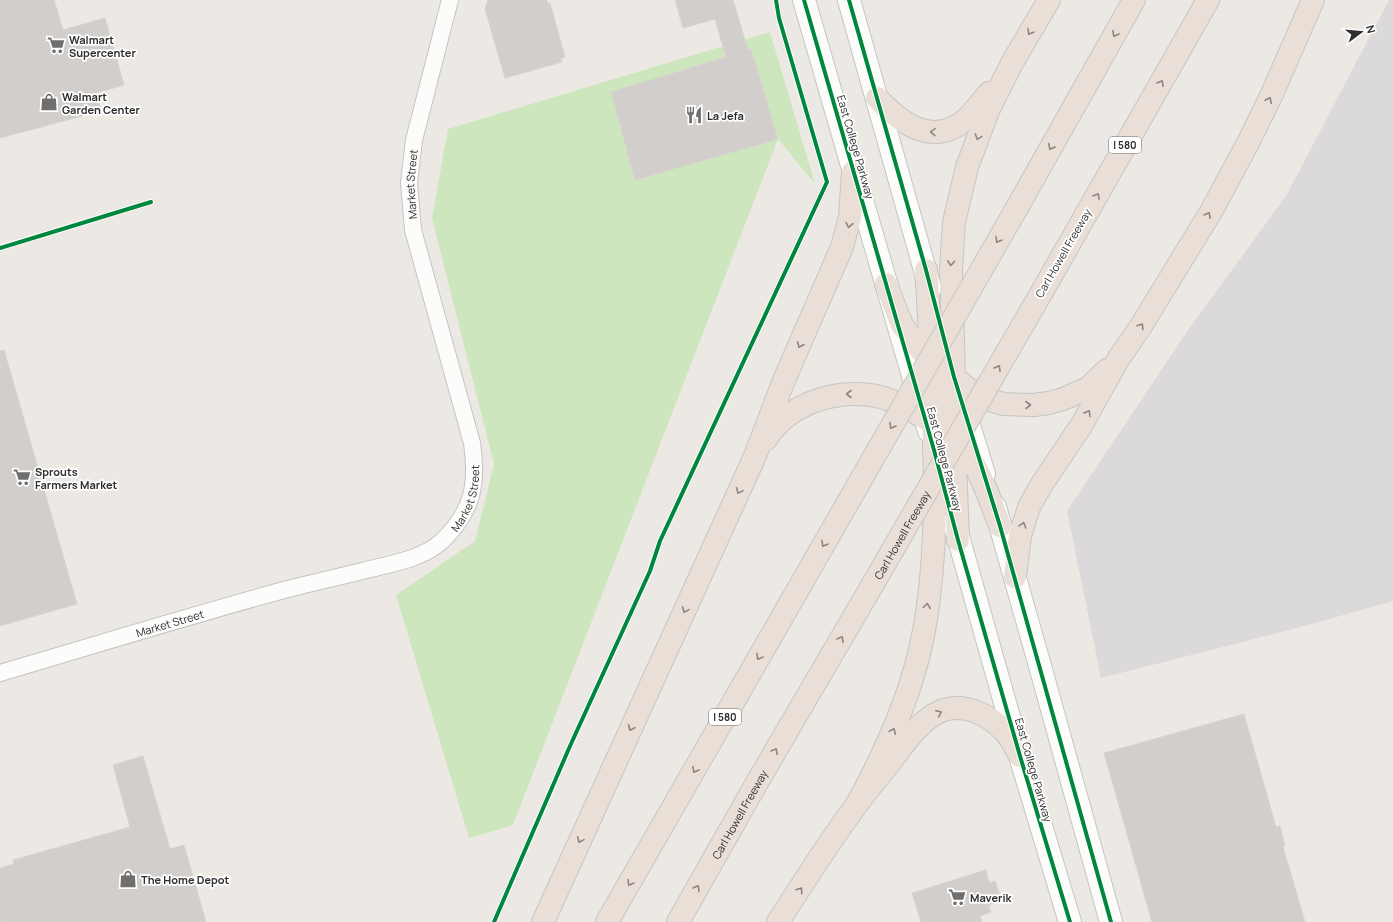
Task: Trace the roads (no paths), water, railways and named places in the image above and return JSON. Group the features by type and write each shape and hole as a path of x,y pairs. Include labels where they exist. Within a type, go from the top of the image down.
{"highway":[{"path":"958,540 953,410 954,377 951,270 954,222 967,167 988,111 1012,63 1049,0"},
{"name":"I 580","path":"607,922 1018,206 1134,0"},
{"name":"Carl Howell Freeway","path":"678,922 1208,0"},
{"path":"1015,577 1020,536 1029,507 1042,484 1081,426 1119,358 1141,326 1215,203 1249,141 1272,94 1314,0"},
{"path":"877,98 896,117 909,126 929,132 945,131 957,126 966,119 981,103 1012,63"},
{"path":"543,922 755,456 784,380 842,246 850,217 853,172"},
{"path":"778,922 857,804 869,783 900,714 922,642 932,576 935,476 934,450 929,420 931,360 930,314 926,270"},
{"path":"886,284 902,325 921,351 977,396 1003,404 1034,405 1063,399 1088,388 1119,358"},
{"path":"755,456 773,429 797,409 820,399 844,394 871,395 900,404 929,420 964,448 979,474 1000,526"},
{"path":"857,804 914,732 931,716 942,711 955,708 969,709 989,718 1007,734 1020,756"}],"main road":[{"name":"East College Parkway","path":"804,0 886,284 929,420"},
{"path":"849,0 926,270 954,377 1015,577 1111,922"},
{"name":"East College Parkway","path":"934,450 958,540 1020,756 1070,922"}],"street":[{"name":"Market Street","path":"0,673 285,590 401,562 426,552 441,542 457,524 468,506 474,483 475,461 472,443 413,230 409,183 414,140 450,0"}],"place":[{"name":"Walmart Supercenter","path":"56,45"},
{"name":"Walmart Garden Center","path":"49,102"},
{"name":"La Jefa","path":"694,115"},
{"name":"Sprouts Farmers Market","path":"22,477"},
{"name":"The Home Depot","path":"128,879"},
{"name":"Maverik","path":"957,897"}]}
